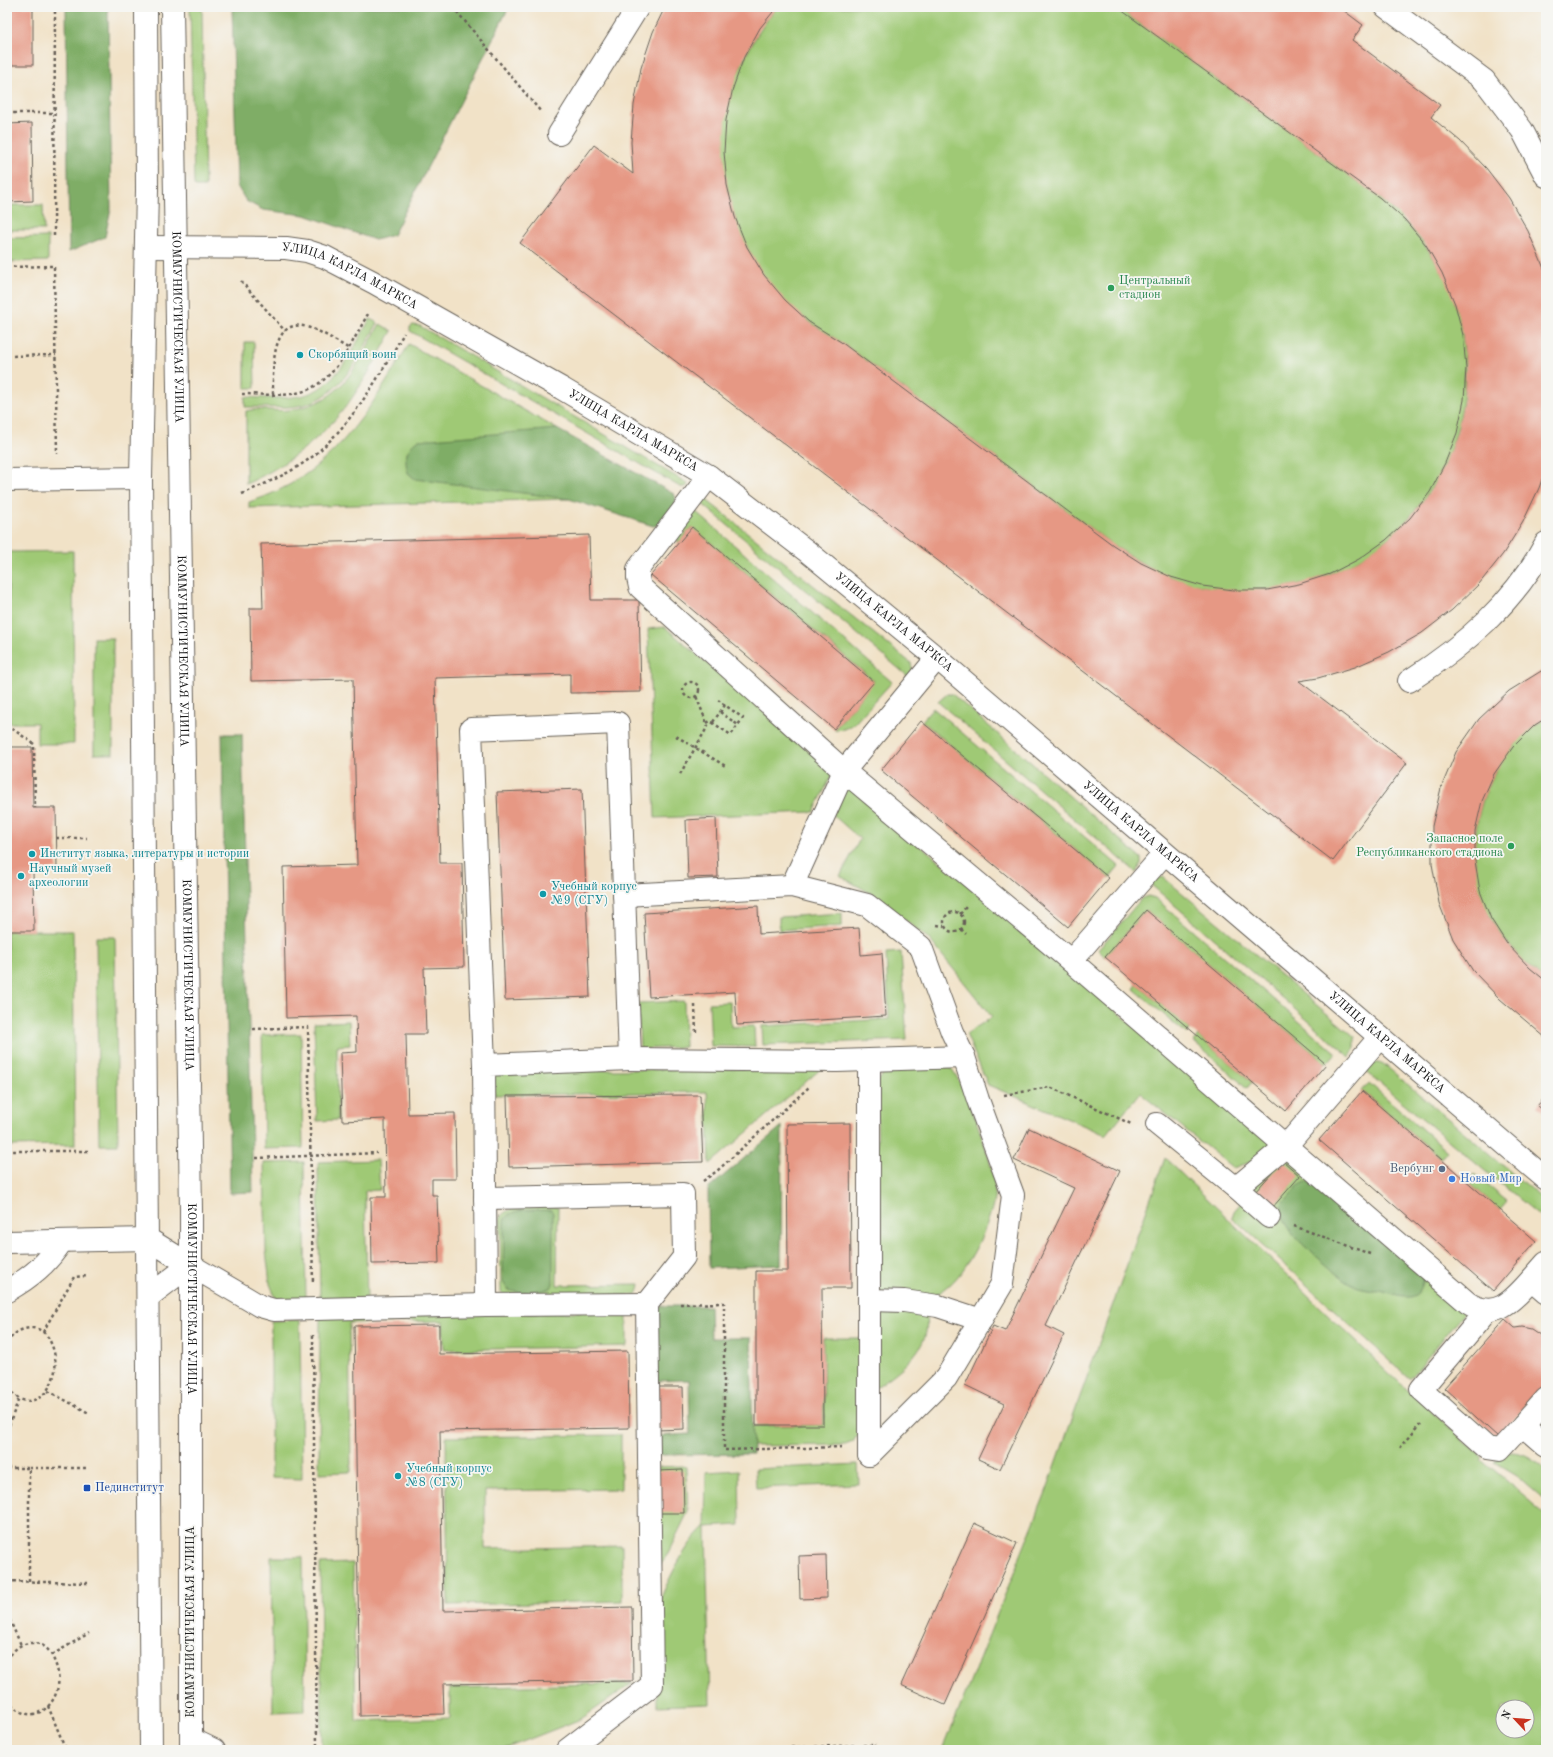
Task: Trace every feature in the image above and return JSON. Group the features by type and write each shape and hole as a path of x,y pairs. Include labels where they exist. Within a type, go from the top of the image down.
{"main road":[{"path":"146,7 146,247 141,478 151,1750"},
{"name":"КОММУНИСТИЧЕСКАЯ УЛИЦА","path":"172,7 191,1202 191,1744"},
{"path":"559,134 638,7"},
{"path":"1386,7 1484,80 1522,130 1537,140 1546,176"},
{"name":"УЛИЦА КАРЛА МАРКСА","path":"146,247 286,248 306,251 325,257 561,388 709,476 808,552 936,658 1546,1179"},
{"path":"709,476 638,569 640,586 844,771 1071,961 1464,1299 1474,1307 1486,1311"},
{"path":"7,480 141,478"},
{"path":"1409,681 1440,661 1469,638 1495,613 1519,585 1546,543"},
{"path":"792,886 844,771 936,658"},
{"path":"486,1305 484,1065 471,728 618,723 630,1059"},
{"path":"1071,961 1164,854"},
{"path":"624,895 792,886 867,905 921,947 952,1032 964,1057 1013,1195 1002,1284 946,1378 869,1455 870,1061"},
{"path":"1236,1188 1286,1146 1380,1037"},
{"path":"484,1065 630,1059 870,1061 964,1057"},
{"path":"1147,1125 1236,1188 1269,1217"},
{"path":"485,1198 683,1194 684,1257 647,1304 652,1685 567,1750"},
{"path":"7,1242 148,1239 260,1306 274,1310 486,1305 647,1304"},
{"path":"7,1290 28,1278 51,1258 62,1241"},
{"path":"1546,1263 1539,1287 1515,1298 1506,1305 1486,1311 1421,1389 1487,1448 1492,1450 1500,1450 1546,1399"},
{"path":"148,1297 190,1265"},
{"path":"870,1300 904,1301 938,1306 980,1320"},
{"path":"1523,1425 1546,1445"},
{"path":"191,1744 214,1750"}],"path":[{"path":"54,236 55,7"},
{"path":"453,7 559,134"},
{"path":"7,113 54,113"},
{"path":"7,267 54,266 58,454"},
{"path":"241,281 285,330"},
{"path":"242,394 287,394 301,392 318,385 340,363 368,314"},
{"path":"273,394 273,358 278,342 285,330 295,326 307,327 348,348"},
{"path":"242,494 280,477 318,452 352,415 380,375 404,333"},
{"path":"7,356 56,355"},
{"path":"690,681 695,682 698,686 699,692 696,696 690,698 685,696 683,691 684,686 690,681"},
{"path":"698,686 702,682"},
{"path":"680,774 708,726 696,696"},
{"path":"707,723 710,721 713,722 731,735 743,718 718,700"},
{"path":"713,722 725,705"},
{"path":"720,712 738,725"},
{"path":"7,725 34,744 35,808"},
{"path":"676,736 727,767"},
{"path":"56,838 86,838"},
{"path":"957,912 962,916 964,922 961,930 952,932 946,929 943,922 948,914 957,912"},
{"path":"961,930 966,934"},
{"path":"695,1006 696,1037"},
{"path":"253,1029 308,1027 313,1309 317,1750"},
{"path":"683,1194 717,1171 837,1061"},
{"path":"978,1100 1050,1088 1147,1125"},
{"path":"7,1151 88,1151"},
{"path":"256,1158 377,1153"},
{"path":"1269,1217 1372,1255"},
{"path":"43,1332 74,1277 88,1276"},
{"path":"647,1304 724,1303 724,1450 847,1447"},
{"path":"7,1343 17,1331 26,1328 35,1328 43,1332 48,1337 54,1348 57,1360 56,1372 48,1391 33,1400 19,1398 10,1391 7,1386"},
{"path":"48,1391 89,1413"},
{"path":"7,1431 19,1398"},
{"path":"1400,1448 1437,1404"},
{"path":"7,1468 89,1468"},
{"path":"29,1582 30,1468"},
{"path":"7,1582 89,1583"},
{"path":"7,1614 21,1645"},
{"path":"52,1655 89,1633"},
{"path":"7,1660 11,1653 21,1645 27,1643 37,1643 46,1648 52,1655 59,1674 58,1686 54,1697 48,1706 35,1714 26,1715 12,1706 7,1698"},
{"path":"48,1706 66,1750"},
{"path":"695,1750 874,1745 874,1750"}],"green space":[{"path":"66,7 108,7 111,208 105,237 69,252"},
{"path":"190,7 202,7 205,187 196,187 194,185"},
{"path":"232,7 509,7 393,235 375,240 305,215 263,210 246,201 237,186"},
{"name":"Центральный стадион","path":"777,7 1117,7 1380,198 1414,232 1436,261 1451,291 1462,331 1464,351 1464,389 1458,426 1446,460 1429,492 1406,521 1379,545 1348,565 1313,580 1296,585 1260,590 1223,589 1188,583 1156,570 1113,545 841,342 805,318 785,301 767,279 751,255 739,228 730,201 725,172 724,143 726,114 733,86 741,65 752,45"},
{"path":"7,205 43,205 44,230 7,230"},
{"path":"48,237 48,261 7,262 7,238"},
{"path":"370,319 378,323 348,372 329,392 317,400 303,405 282,407 245,407 245,397 280,398 300,396 313,392 324,385 342,366"},
{"path":"380,324 392,331 364,379 337,417 310,444 263,476 246,484 246,411 256,409 289,410 308,406 323,399 335,391 345,380 363,355"},
{"path":"413,325 420,326 687,483 688,485 686,487 680,487 410,331 410,327"},
{"path":"245,342 254,342 255,388 245,388"},
{"path":"409,344 557,429 569,499 249,508 249,502 277,491 302,477 344,440 362,418"},
{"path":"557,429 674,494 676,498 675,505 661,525 653,526 569,499 415,479 408,473 406,459 408,451 410,447 418,440"},
{"path":"704,498 911,663 913,672 910,678 700,502"},
{"path":"695,511 892,682 854,724 844,729 834,730 874,681 692,527 678,543 677,539 680,531 685,522"},
{"path":"73,551 74,744 37,744 37,723 9,723 8,552"},
{"path":"665,627 833,772 814,812 655,818 648,629"},
{"path":"94,638 113,638 113,754 94,754"},
{"path":"947,694 952,694 1141,858 1141,864 1137,873 938,702"},
{"path":"933,708 1119,866 1109,878 922,721"},
{"name":"Запасное поле Республиканского стадиона","path":"1546,718 1546,981 1516,953 1497,929 1492,920 1481,893 1475,866 1475,837 1480,809 1490,782 1505,757 1523,736"},
{"path":"222,734 242,734 253,1192 230,1193"},
{"path":"847,783 1277,1147 1251,1162 1233,1168 1140,1093 1106,1135 988,1085 966,1034 992,1017 929,939 872,894 840,876 860,839 833,815"},
{"path":"1163,877 1355,1037 1355,1048 1350,1057 1149,883 1157,878"},
{"path":"1148,896 1155,898 1336,1053 1326,1064 1146,910 1105,957 1098,950 1142,898"},
{"path":"842,913 842,926 779,930 779,917"},
{"path":"7,931 73,931 75,1145 7,1146"},
{"path":"96,937 115,937 118,1145 99,1145"},
{"path":"901,952 907,1040 763,1045 762,1026 889,1019 886,953"},
{"path":"1137,984 1190,1029 1187,1034 1134,989"},
{"path":"684,1001 685,1047 640,1049 638,1003"},
{"path":"730,1002 731,1027 754,1026 755,1047 711,1046 709,1003"},
{"path":"349,1021 350,1045 337,1046 338,1120 317,1121 314,1023"},
{"path":"301,1034 303,1148 264,1149 262,1035"},
{"path":"1198,1036 1252,1082 1247,1088 1193,1041"},
{"path":"1374,1063 1382,1063 1386,1066 1546,1202 1546,1222 1363,1069"},
{"path":"945,1067 952,1069 958,1079 972,1110 986,1148 994,1181 995,1192 992,1210 973,1254 965,1267 949,1286 939,1293 930,1296 879,1292 877,1083 884,1073 891,1069"},
{"path":"822,1068 710,1164 707,1092 494,1095 494,1071"},
{"path":"1369,1083 1447,1151 1441,1158 1362,1091"},
{"path":"782,1126 781,1265 709,1268 708,1189"},
{"path":"1287,1156 1467,1309 1410,1379 1232,1217 1234,1211 1274,1164"},
{"path":"1165,1158 1389,1373 1483,1458 1481,1460 1546,1515 1546,1750 943,1750 1046,1492"},
{"path":"378,1160 380,1190 365,1191 367,1300 320,1302 318,1162"},
{"path":"304,1162 306,1301 277,1301 270,1284 266,1251 264,1163"},
{"path":"1475,1174 1508,1201 1500,1210 1468,1182"},
{"path":"1306,1182 1317,1186 1424,1277 1422,1287 1418,1293 1413,1296 1400,1297 1352,1285 1306,1248 1286,1224 1281,1205 1298,1186"},
{"path":"519,1207 558,1207 557,1285 640,1284 639,1290 635,1295 504,1295 501,1292 500,1217 505,1212"},
{"path":"551,1210 553,1213 553,1284 551,1288 542,1291 530,1292 509,1290 503,1282 504,1221 507,1216 517,1211"},
{"path":"656,1306 710,1306 711,1338 751,1338 753,1454 658,1455 658,1436 690,1434 689,1380 656,1381"},
{"path":"885,1308 925,1314 927,1326 925,1337 920,1348 904,1366 875,1388 879,1310"},
{"path":"627,1311 627,1346 444,1350 443,1321 349,1323 351,1472 319,1473 320,1316"},
{"path":"300,1320 302,1479 271,1478 271,1321"},
{"path":"823,1338 860,1338 859,1432 853,1442 845,1445 752,1446 752,1426 824,1425"},
{"path":"621,1435 621,1489 485,1491 485,1549 622,1546 622,1601 448,1605 446,1437"},
{"path":"1510,1452 1525,1455 1546,1471 1546,1502 1516,1476 1494,1463 1504,1453"},
{"path":"858,1464 859,1484 756,1488 755,1469"},
{"path":"658,1467 686,1467 688,1512 665,1559 660,1565"},
{"path":"739,1470 740,1525 706,1527 710,1704 657,1706 656,1610 670,1577 683,1554 705,1527 706,1472"},
{"path":"271,1557 303,1557 305,1711 273,1712"},
{"path":"353,1563 356,1721 450,1718 450,1688 633,1683 581,1719 507,1748 322,1750 320,1564"}],"building":[{"path":"7,7 33,7 33,65 7,65"},
{"path":"665,7 777,7 760,28 744,57 733,88 726,120 724,152 727,185 735,217 747,247 764,275 785,300 809,322 841,342 1113,545 1141,563 1171,577 1202,586 1234,590 1267,590 1299,584 1330,574 1359,559 1386,540 1410,518 1430,492 1445,463 1457,433 1464,400 1466,368 1463,335 1455,304 1442,273 1426,245 1405,220 1380,198 1117,7 1339,7 1363,25 1352,40 1440,105 1431,117 1460,141 1486,168 1509,198 1528,231 1546,275 1546,468 1539,488 1523,522 1503,554 1479,584 1452,610 1422,633 1389,652 1355,667 1318,678 1299,681 1407,763 1333,861 520,243 594,145 633,174 631,142 634,105 641,68 653,32"},
{"path":"32,123 33,201 7,202 7,124"},
{"path":"692,527 874,682 834,729 651,575"},
{"path":"589,535 591,600 639,600 641,692 570,693 570,674 435,678 440,863 462,863 464,967 424,968 426,1034 406,1034 408,1114 455,1113 456,1179 432,1179 432,1195 437,1195 439,1263 372,1264 371,1197 386,1197 385,1119 342,1121 340,1053 357,1052 356,1016 286,1018 283,867 357,865 353,679 251,681 250,608 263,608 261,544"},
{"path":"1546,668 1546,718 1535,725 1513,747 1494,774 1482,801 1475,831 1475,861 1480,891 1491,919 1507,944 1530,968 1546,981 1546,1038 1500,999 1473,971 1453,939 1439,903 1432,864 1432,826 1441,788 1456,752 1479,719 1509,691"},
{"path":"921,721 1109,878 1068,927 881,770"},
{"name":"Институт языка, литературы и истории","path":"7,747 32,747 33,808 56,808 57,869 33,870 34,931 7,931"},
{"name":"Учебный корпус №9 (СГУ)","path":"582,789 590,997 505,1000 497,792"},
{"path":"716,818 718,877 688,878 686,820"},
{"path":"758,906 759,934 859,928 861,955 882,953 886,1016 737,1025 735,992 649,997 644,913"},
{"path":"1146,910 1326,1064 1286,1111 1105,957"},
{"path":"1362,1091 1536,1241 1493,1291 1319,1140"},
{"path":"700,1095 703,1162 509,1167 507,1096"},
{"path":"1546,1096 1546,1113 1537,1106"},
{"path":"850,1123 851,1288 822,1288 823,1425 756,1425 756,1271 788,1271 787,1124"},
{"path":"1029,1128 1120,1171 1046,1326 1064,1335 1000,1469 978,1459 1004,1404 965,1385 993,1326 1005,1331 1074,1188 1014,1160"},
{"path":"1283,1161 1300,1176 1272,1208 1254,1193"},
{"path":"1505,1319 1515,1328 1522,1327 1531,1329 1540,1335 1546,1342 1546,1383 1498,1437 1444,1388"},
{"name":"Учебный корпус №8 (СГУ)","path":"439,1325 439,1354 628,1351 629,1428 440,1431 443,1611 632,1607 633,1681 443,1684 444,1714 360,1716 354,1326"},
{"path":"656,1387 683,1387 684,1429 657,1430"},
{"path":"683,1470 684,1513 658,1513 657,1471"},
{"path":"974,1523 1017,1543 945,1705 901,1685"},
{"path":"826,1555 827,1598 800,1599 799,1556"}],"place":[{"name":"Центральный стадион","path":"1111,288"},
{"name":"Скорбящий воин","path":"300,355"},
{"name":"Запасное поле Республиканского стадиона","path":"1511,846"},
{"name":"Институт языка, литературы и истории","path":"32,854"},
{"name":"Научный музей археологии","path":"21,876"},
{"name":"Учебный корпус №9 (СГУ)","path":"543,894"},
{"name":"Вербунг","path":"1442,1169"},
{"name":"Новый Мир","path":"1452,1179"},
{"name":"Учебный корпус №8 (СГУ)","path":"398,1476"},
{"name":"Пединститут","path":"87,1488"}]}
